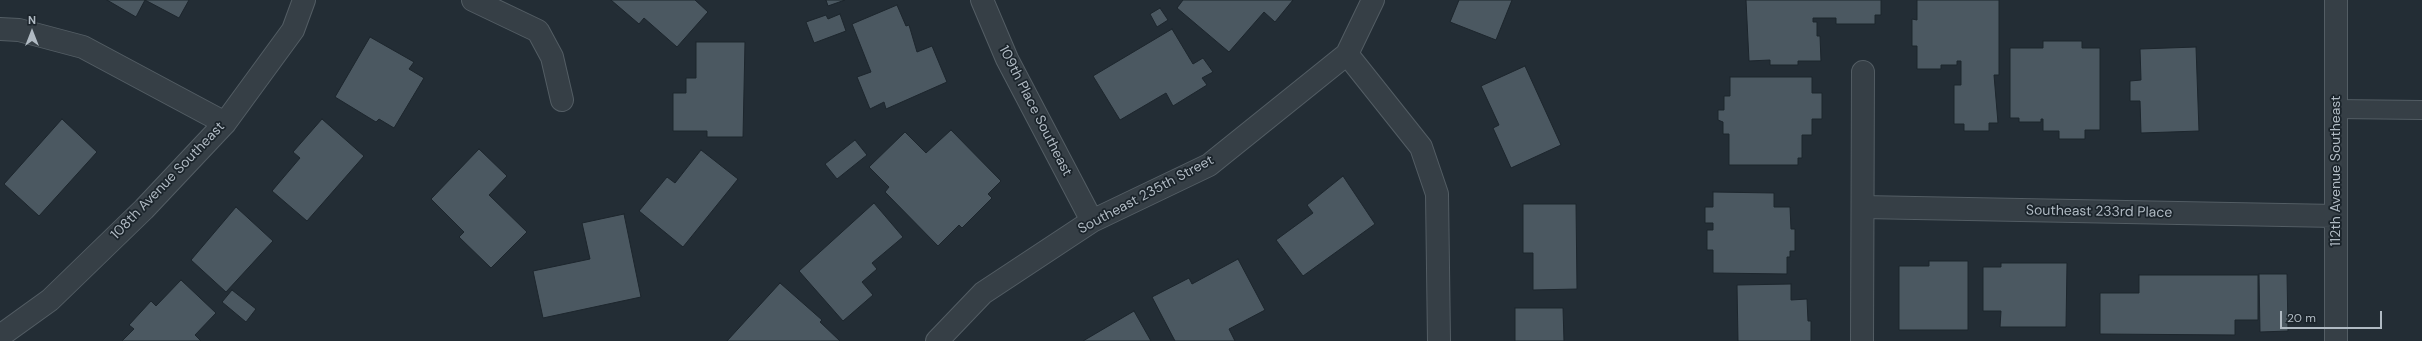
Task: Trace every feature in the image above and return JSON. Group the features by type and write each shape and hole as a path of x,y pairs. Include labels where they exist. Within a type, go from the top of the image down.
{"street":[{"name":"108th Avenue Southeast","path":"0,336 50,300 144,209 225,123 293,30 304,0"},
{"path":"473,0 538,31 552,57 562,100"},
{"name":"109th Place Southeast","path":"982,0 1007,59 1092,221"},
{"name":"Southeast 235th Street","path":"937,341 983,293 1092,221 1209,165 1347,54 1373,0"},
{"name":"112th Avenue Southeast","path":"2336,0 2336,341"},
{"path":"0,29 19,30 83,47 225,123"},
{"path":"1347,54 1420,147 1437,194 1439,341"},
{"path":"1862,341 1863,72"},
{"name":"Southeast 233rd Place","path":"1863,207 2336,216"}],"lane":[{"path":"2336,109 2422,110"}],"building":[{"path":"107,0 145,0 136,17"},
{"path":"145,0 189,0 179,18"},
{"path":"611,0 695,0 708,12 677,47 644,18 639,24"},
{"path":"826,0 845,0 828,6"},
{"path":"1183,0 1293,0 1275,22 1264,12 1229,52 1177,8"},
{"path":"1459,0 1512,0 1496,40 1450,22"},
{"path":"1746,0 1881,0 1881,15 1875,15 1875,24 1836,24 1836,18 1813,18 1813,22 1817,22 1817,36 1820,36 1821,61 1798,61 1798,65 1770,65 1770,60 1749,61"},
{"path":"1917,0 1999,0 1999,75 1994,75 1998,123 1989,123 1989,131 1964,131 1964,124 1954,124 1954,85 1961,85 1961,61 1957,61 1957,65 1941,65 1941,69 1917,69 1917,46 1912,46 1912,19 1917,20"},
{"path":"897,5 906,26 909,25 917,52 932,46 947,82 886,109 884,102 870,109 857,77 871,72 852,24"},
{"path":"1160,8 1168,20 1157,27 1150,14"},
{"path":"840,14 846,31 814,43 806,22 826,15 828,19"},
{"path":"1172,29 1193,64 1203,58 1213,72 1202,78 1207,85 1173,106 1166,93 1120,120 1093,76"},
{"path":"370,37 414,62 409,69 424,78 394,128 379,119 376,122 335,97"},
{"path":"2043,41 2082,41 2082,48 2100,48 2100,130 2085,130 2085,139 2059,139 2059,131 2043,131 2043,119 2041,119 2041,122 2019,122 2019,118 2010,118 2010,48 2043,48"},
{"path":"696,42 745,42 743,137 707,137 707,131 673,131 673,93 686,93 686,78 696,78"},
{"path":"2196,47 2199,131 2141,133 2140,101 2130,101 2130,81 2141,80 2140,49"},
{"path":"1525,66 1561,145 1511,168 1493,128 1499,125 1481,86"},
{"path":"1730,77 1812,77 1812,93 1822,93 1822,119 1812,119 1812,135 1802,135 1802,158 1798,158 1798,165 1729,165 1729,134 1723,134 1723,122 1718,120 1718,110 1724,110 1724,96 1730,96"},
{"path":"62,119 97,152 39,216 4,184"},
{"path":"322,119 364,156 307,221 272,191 300,158 293,152"},
{"path":"951,130 1001,181 988,194 992,198 962,228 959,225 938,246 885,192 889,187 869,167 905,132 926,153"},
{"path":"855,140 867,155 837,179 825,164"},
{"path":"479,149 507,176 489,195 527,232 491,268 459,237 464,232 431,199"},
{"path":"701,150 738,179 683,247 639,211 667,177 675,183"},
{"path":"1343,176 1375,224 1303,276 1276,240 1313,213 1307,205"},
{"path":"1713,192 1774,193 1774,207 1790,207 1791,229 1795,229 1795,251 1790,251 1790,257 1787,257 1787,274 1713,273 1713,250 1707,250 1707,230 1713,230 1713,223 1705,223 1705,207 1713,207"},
{"path":"874,203 903,237 872,263 877,269 862,282 873,295 843,321 799,271"},
{"path":"1523,204 1576,204 1577,289 1533,290 1533,253 1523,253"},
{"path":"236,207 273,241 226,292 191,260"},
{"path":"624,214 641,297 543,318 533,271 590,259 582,223"},
{"path":"1238,259 1265,310 1229,329 1235,341 1175,341 1152,297 1189,278 1192,284"},
{"path":"1929,261 1968,261 1968,330 1899,330 1899,266 1929,266"},
{"path":"2001,263 2067,263 2066,327 2000,327 2001,311 1983,311 1983,267 2001,267"},
{"path":"2259,274 2287,274 2288,331 2260,332"},
{"path":"2139,275 2258,275 2258,320 2235,320 2235,335 2100,334 2100,293 2139,293"},
{"path":"181,280 216,313 195,335 201,341 122,341 134,329 129,325 151,301 156,306"},
{"path":"780,283 822,320 820,322 840,341 727,341"},
{"path":"1791,284 1791,300 1807,299 1808,321 1811,321 1811,341 1738,341 1737,285"},
{"path":"232,290 256,309 246,322 222,302"},
{"path":"1515,308 1563,308 1564,341 1515,341"},
{"path":"1134,311 1151,341 1083,341"}]}
